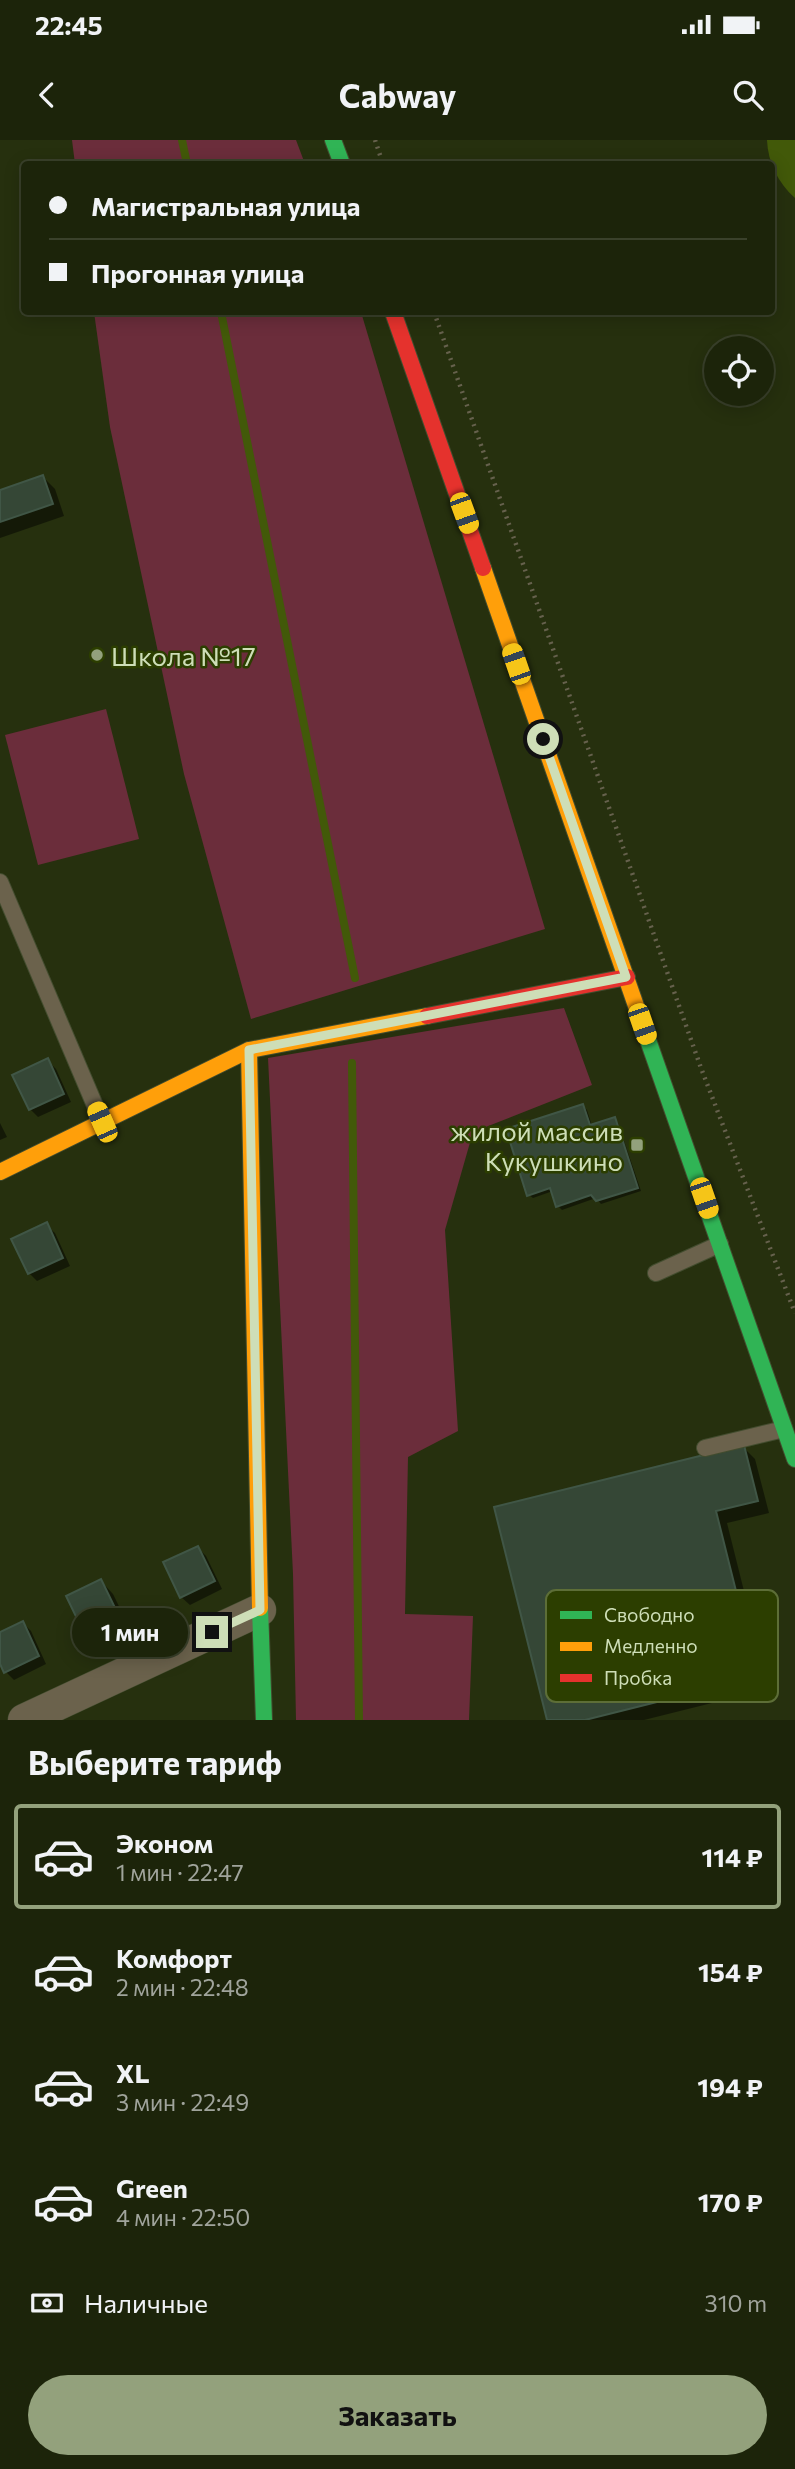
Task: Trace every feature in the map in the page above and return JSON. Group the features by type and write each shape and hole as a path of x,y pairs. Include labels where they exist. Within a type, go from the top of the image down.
{"street":[{"path":"333,140 341,161"},
{"path":"394,315 795,1459"},
{"path":"0,1172 249,1050 626,977"},
{"path":"249,1050 264,1720"},
{"path":"24,1720 260,1610"}],"lane":[{"path":"0,882 102,1122"},
{"path":"656,1273 720,1244"},
{"path":"705,1448 785,1429"}],"path":[{"path":"375,140 382,161"},
{"path":"435,315 701,1068 795,1313"}],"shaded area":[{"path":"72,140 296,140 304,161 75,161"},
{"path":"767,140 795,140 795,198 775,172 775,161 771,161"},
{"path":"94,315 362,315 545,929 251,1019 184,774 110,427"},
{"path":"106,709 139,839 38,865 5,735"},
{"path":"564,1008 592,1085 473,1132 445,1230 458,1431 408,1457 405,1614 473,1616 469,1720 296,1720 293,1574 268,1058"}],"building":[{"path":"43,475 53,504 0,522 0,490"},
{"path":"48,1058 64,1094 29,1110 12,1075"},
{"path":"583,1104 590,1125 615,1117 638,1188 596,1201 591,1195 556,1207 550,1188 527,1196 506,1129"},
{"path":"47,1222 63,1258 28,1274 11,1239"},
{"path":"744,1445 758,1501 716,1511 736,1590 546,1590 546,1702 657,1702 585,1720 547,1720 494,1507"},
{"path":"198,1546 215,1581 180,1598 163,1562"},
{"path":"101,1579 118,1614 83,1631 66,1596"},
{"path":"23,1621 39,1656 4,1673 0,1664 0,1632"}],"waterway":[{"path":"182,140 186,161"},
{"path":"222,315 355,978"},
{"path":"352,1063 359,1720"}],"traffic: fast":[{"path":"333,140 341,161"},
{"path":"642,1023 795,1459"},
{"path":"260,1608 264,1720"}],"traffic: slow":[{"path":"483,568 642,1023"},
{"path":"0,1172 249,1050 427,1016"},
{"path":"249,1050 260,1608"}],"traffic: jam":[{"path":"394,315 483,568"},
{"path":"427,1016 627,977"}],"place":[{"name":"Школа №17","path":"97,655"},
{"name":"жилой массив Кукушкино","path":"637,1145"}],"route":[{"path":"212,1632 260,1610 249,1050 626,977 543,739"}]}
